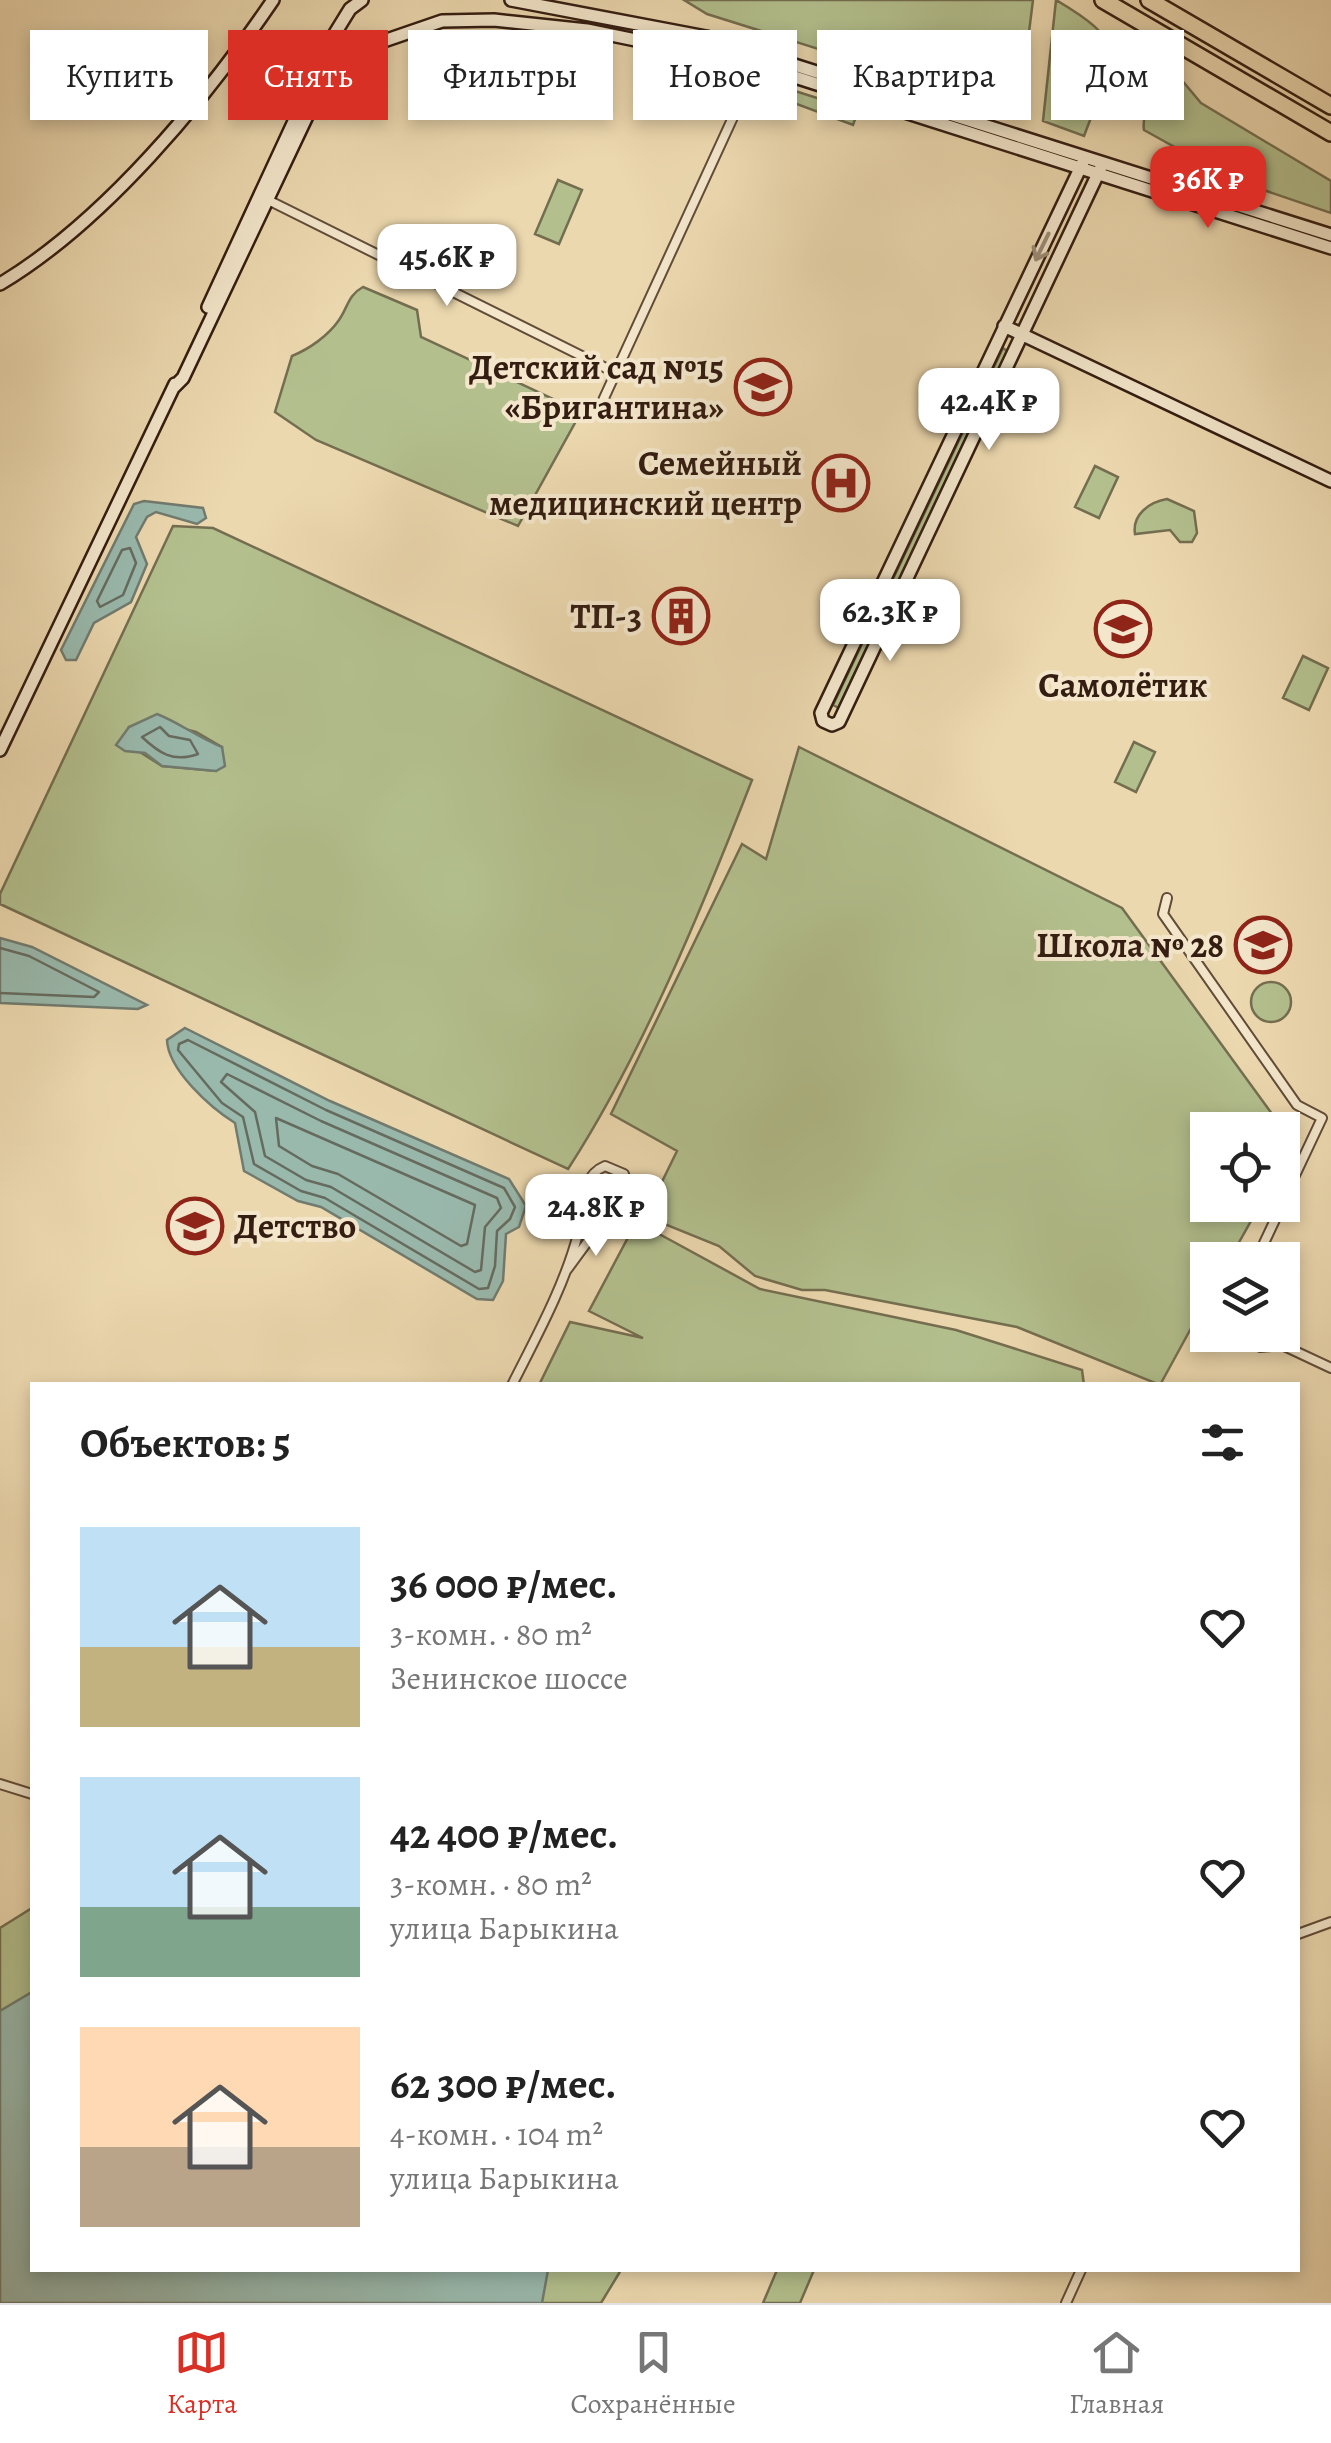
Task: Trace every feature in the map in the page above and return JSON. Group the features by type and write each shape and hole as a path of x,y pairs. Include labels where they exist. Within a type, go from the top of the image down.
{"highway":[{"path":"1102,0 1331,134"},
{"path":"1148,0 1331,104"}],"main road":[{"path":"0,284 65,237 139,166 273,0"},
{"path":"0,750 174,387 334,35 362,0"},
{"path":"511,0 706,37 1331,248"},
{"path":"174,387 183,378 318,93 360,54 422,25 465,19 588,30 633,40"},
{"path":"797,78 1083,163"},
{"path":"1083,163 820,713 823,721 832,725 840,722 1100,169"},
{"path":"1100,169 1331,235"},
{"path":"1004,326 1331,481"}],"street":[{"path":"599,409 732,120"},
{"path":"268,200 616,373"},
{"path":"1166,898 1163,914 1212,989 1297,1105 1322,1118 1300,1165"},
{"path":"513,1382 566,1271 580,1228 580,1202 595,1172 608,1166 624,1174 628,1188 618,1207 595,1227 566,1271"},
{"path":"1297,1352 1331,1368"},
{"path":"0,1784 30,1793"},
{"path":"1300,1933 1331,1922"},
{"path":"1066,2303 1080,2272"}],"green space":[{"path":"684,0 1033,0 1029,30 817,30 817,49 797,42 797,30 758,30 707,14"},
{"path":"1056,0 1099,30 1053,30"},
{"path":"1051,47 1051,120 1090,120 1084,136 1043,121"},
{"path":"1184,83 1201,103 1331,181 1331,213 1234,180 1144,130 1145,120 1184,120"},
{"path":"797,92 817,98 817,112 797,104"},
{"path":"558,180 582,190 559,244 535,234"},
{"path":"363,287 417,310 421,337 581,412 518,526 316,440 275,412 292,356 329,331"},
{"path":"1003,348 1007,351 839,708 833,705"},
{"path":"1095,466 1118,477 1099,518 1075,507"},
{"path":"1167,499 1194,511 1197,533 1192,542 1180,542 1170,530 1135,534 1136,521 1143,510"},
{"path":"173,526 213,528 752,780 646,1029 568,1169 0,904 0,894","holes":["149,720 196,732 222,747 216,771 162,766 135,749 129,727"]},
{"path":"1303,656 1328,668 1309,710 1283,698"},
{"path":"1134,742 1155,752 1136,792 1115,782"},
{"path":"799,747 1122,908 1271,1112 1190,1112 1190,1222 1250,1222 1239,1242 1190,1242 1190,1330 1162,1382 1153,1382 1017,1327 825,1290 802,1290 755,1276 719,1246 652,1219 654,1198 677,1151 611,1114 742,844 766,859"},
{"path":"1271,982 1285,988 1291,1002 1285,1016 1271,1022 1257,1016 1251,1002 1257,988"},
{"path":"650,1229 760,1289 956,1330 1082,1370 1084,1382 540,1382 570,1322 643,1338 589,1311 632,1230"},
{"path":"30,1909 30,2272 620,2272 601,2303 0,2303 0,1928"},
{"path":"776,2272 813,2272 800,2303 763,2303"}],"water":[{"path":"144,501 203,508 206,518 197,524 156,512 147,517 136,537 147,564 131,602 94,623 76,660 66,660 61,650 134,504"},
{"path":"157,714 222,747 225,766 216,771 162,766 145,753 125,751 116,745 129,727"},
{"path":"0,938 32,947 147,1005 138,1009 0,1003"},
{"path":"185,1028 330,1101 509,1179 526,1206 519,1227 506,1234 503,1281 493,1300 477,1299 321,1207 298,1201 244,1171 235,1123 192,1087 169,1052 167,1040"},
{"path":"30,1993 30,2272 548,2272 542,2303 0,2303 0,2011"}],"place":[{"name":"Детский сад №15 «Бригантина»","path":"763,387"},
{"name":"Семейный медицинский центр","path":"841,483"},
{"name":"ТП-3","path":"681,616"},
{"name":"Самолётик","path":"1123,629"},
{"name":"Школа № 28","path":"1263,945"},
{"name":"Детство","path":"195,1226"}]}
